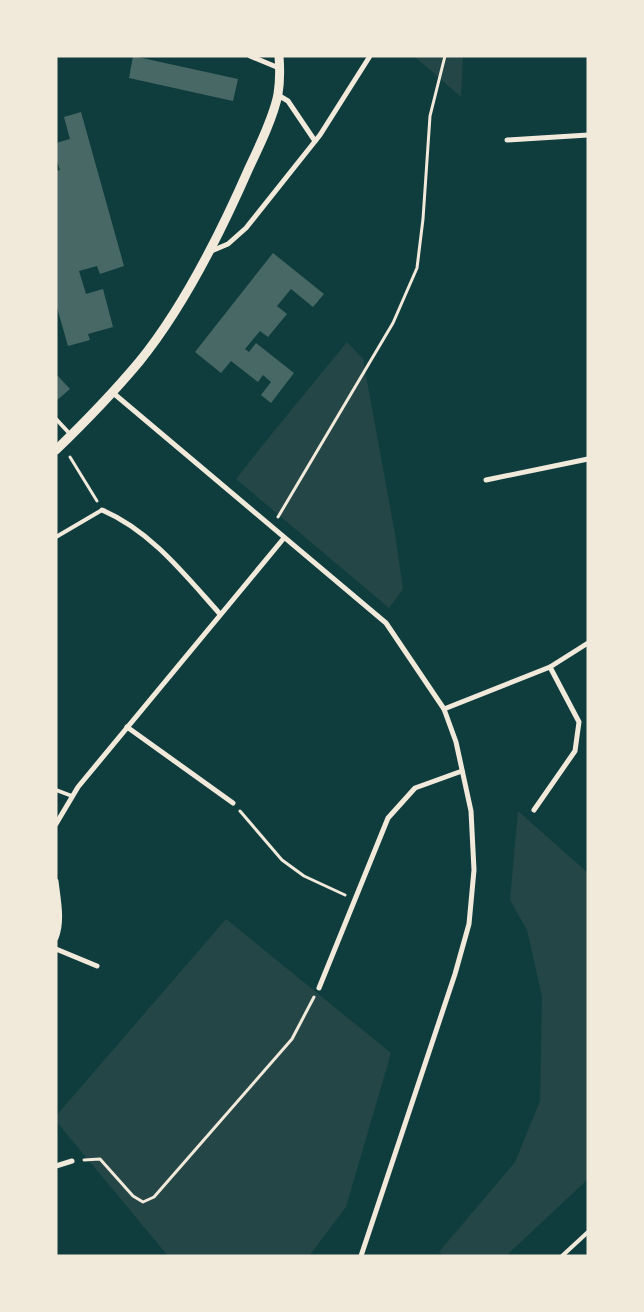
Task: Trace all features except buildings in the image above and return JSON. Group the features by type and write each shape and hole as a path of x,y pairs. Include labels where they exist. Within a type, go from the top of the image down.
{"street":[{"path":"250,56 280,68"},
{"path":"58,448 140,360 176,310 233,204 262,140 278,95 279,56"},
{"path":"208,252 228,244 246,228 315,141 370,56"},
{"path":"278,95 288,102 315,141"},
{"path":"507,140 588,135"},
{"path":"112,392 386,623 444,709 456,742 471,811 474,860 469,924 456,974 360,1256"},
{"path":"486,480 588,458"},
{"path":"102,510 122,518 170,558 220,614"},
{"path":"56,824 78,787 284,538"},
{"path":"444,709 550,667 588,643"},
{"path":"534,810 575,751 579,722 550,667"},
{"path":"127,727 233,804"},
{"path":"319,988 388,818 415,788 462,771"},
{"path":"56,880 59,908 56,938"},
{"path":"56,949 98,966"},
{"path":"56,1166 72,1161"}],"lane":[{"path":"56,420 71,436"},
{"path":"56,537 102,510"},
{"path":"56,790 72,796"},
{"path":"562,1256 588,1232"}],"path":[{"path":"272,528 392,323 417,268 423,219 430,116 445,56"},
{"path":"58,448 74,463 102,510"},
{"path":"233,804 282,860 304,876 354,900"},
{"path":"72,1161 100,1159 133,1196 143,1202 154,1197 292,1039 319,988"}],"shaded area":[{"path":"414,56 463,56 461,97"},
{"path":"347,342 363,359 395,534 403,589 389,608 236,479"},
{"path":"518,811 588,873 588,1179 506,1256 443,1256 439,1252 515,1162 540,1101 542,996 527,930 510,900"},
{"path":"226,919 391,1053 346,1207 309,1256 168,1256 56,1121 56,1116"}]}
